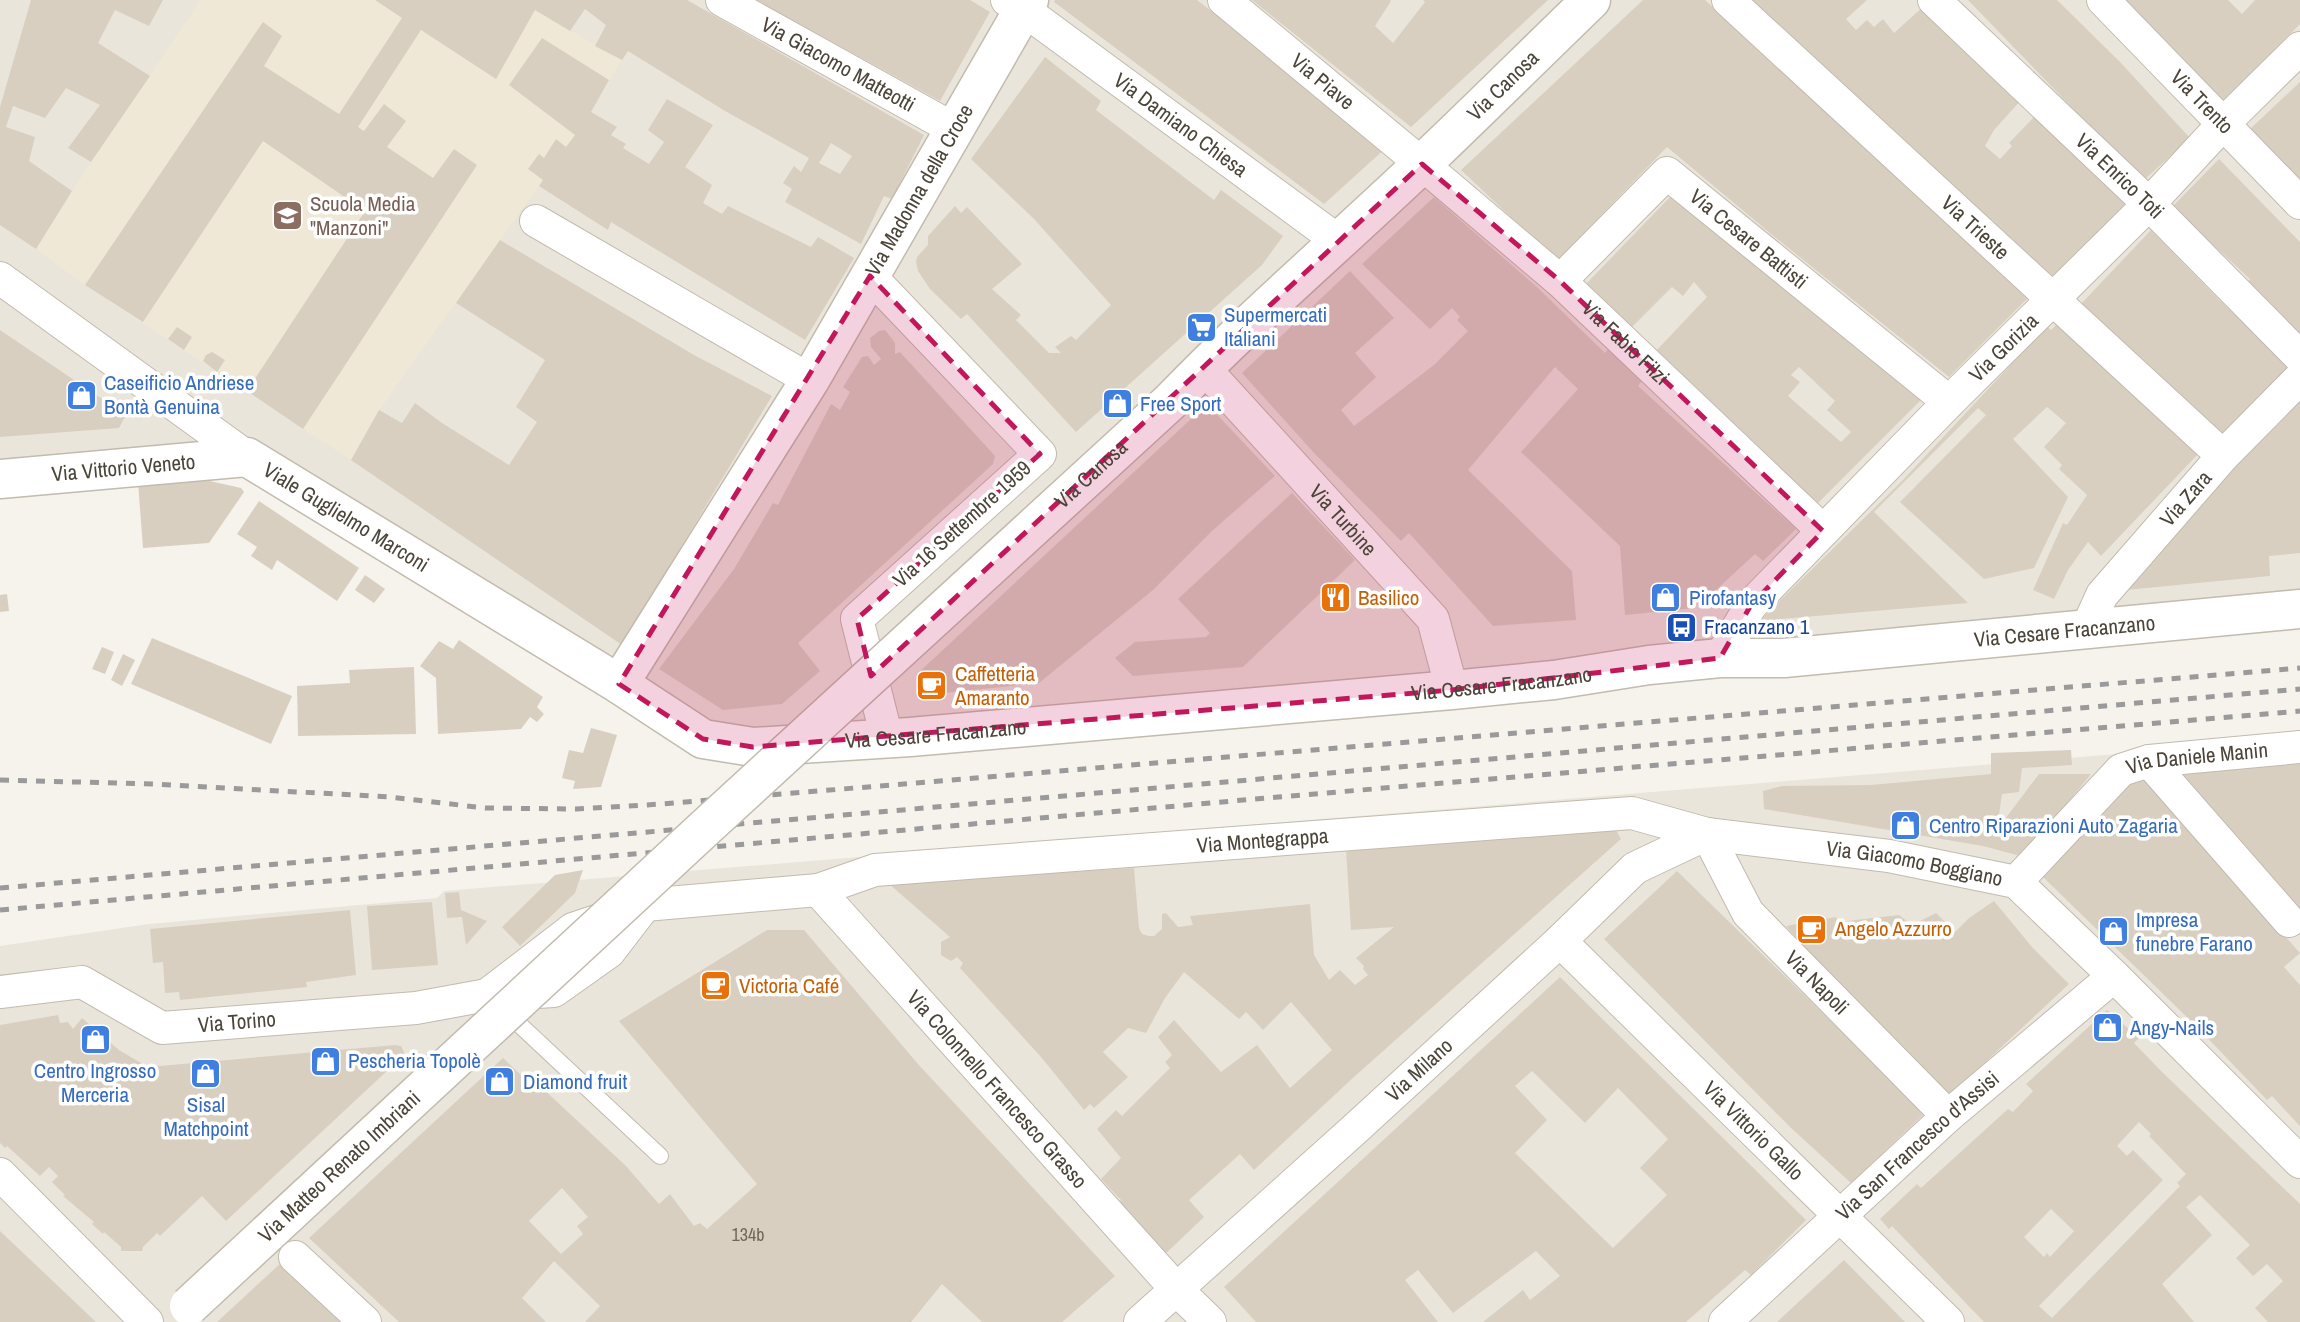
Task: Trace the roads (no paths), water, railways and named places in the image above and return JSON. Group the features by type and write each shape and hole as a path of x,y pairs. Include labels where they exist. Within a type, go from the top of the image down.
{"street":[{"name":"Via Giacomo Matteotti","path":"722,0 954,129"},
{"name":"Via Canosa","path":"706,827 1171,401 1591,0"},
{"name":"Via Trieste","path":"1728,0 2223,456"},
{"name":"Via Enrico Toti","path":"1934,0 2149,204 2300,357"},
{"name":"Via Trento","path":"2103,0 2300,202"},
{"name":"Via Piave","path":"1228,1 1423,163"},
{"name":"Via Madonna della Croce","path":"619,684 810,380 954,129 1020,3"},
{"name":"Via Damiano Chiesa","path":"1020,3 1337,240"},
{"name":"Via Gorizia","path":"1720,658 1751,604 1949,402 2149,204 2224,123 2300,48"},
{"name":"Via Fabio Filzi","path":"1423,163 1560,281 1822,531"},
{"name":"Via Cesare Battisti","path":"1560,281 1667,173 1949,402"},
{"path":"536,221 810,380"},
{"name":"Via 16 Settembre 1959","path":"870,276 1040,454 857,619 887,738"},
{"name":"Viale Guglielmo Marconi","path":"0,278 247,457 619,684 703,739"},
{"name":"Via Turbine","path":"1204,368 1433,619 1452,690"},
{"name":"Via Zara","path":"2087,628 2102,595 2223,456 2300,378"},
{"name":"Via Vittorio Veneto","path":"0,479 247,457"},
{"name":"Via Cesare Fracanzano","path":"703,739 753,747 887,738 1452,690 1554,680 1649,665 1720,658 1784,658 2300,609"},
{"name":"Via Daniele Manin","path":"2016,882 2121,770 2150,761 2300,747"},
{"path":"2150,761 2290,921"},
{"name":"Via Montegrappa","path":"818,890 875,870 1632,813 1707,834"},
{"name":"Via Matteo Renato Imbriani","path":"181,1314 706,827"},
{"name":"Via Giacomo Boggiano","path":"1707,834 1889,856 2016,882 2115,975 2300,1162"},
{"name":"Via Milano","path":"1140,1322 1560,941 1635,868 1707,834"},
{"name":"Via Napoli","path":"1707,834 1748,914 1948,1116"},
{"name":"Via Torino","path":"0,992 82,982 162,1028 416,1008 487,995 554,991 609,952 645,905 818,890"},
{"name":"Via Colonnello Francesco Grasso","path":"818,890 1177,1290 1210,1322"},
{"name":"Via Vittorio Gallo","path":"1560,941 1948,1322"},
{"name":"Via San Francesco d'Assisi","path":"1725,1322 1948,1116 2115,975"},
{"path":"0,1174 147,1322"},
{"path":"295,1256 365,1322"}],"lane":[{"path":"487,995 660,1156"}],"railway":[{"path":"0,780 153,784 390,797 485,808 576,809 2300,668"},
{"path":"0,888 2300,689"},
{"path":"0,910 1278,797 2300,711"}],"place":[{"name":"Scuola Media \"Manzoni\"","path":"287,216"},
{"name":"Supermercati Italiani","path":"1201,327"},
{"name":"Caseificio Andriese Bontà Genuina","path":"81,395"},
{"name":"Free Sport","path":"1117,404"},
{"name":"Basilico","path":"1335,598"},
{"name":"Pirofantasy","path":"1666,598"},
{"name":"Fracanzano 1","path":"1681,627"},
{"name":"Caffetteria Amaranto","path":"932,686"},
{"name":"Centro Riparazioni Auto Zagaria","path":"1906,826"},
{"name":"Angelo Azzurro","path":"1812,929"},
{"name":"Impresa funebre Farano","path":"2113,932"},
{"name":"Victoria Café","path":"716,986"},
{"name":"Angy-Nails","path":"2107,1028"},
{"name":"Centro Ingrosso Merceria","path":"95,1039"},
{"name":"Pescheria Topolè","path":"325,1061"},
{"name":"Sisal Matchpoint","path":"206,1073"},
{"name":"Diamond fruit","path":"500,1082"}]}
